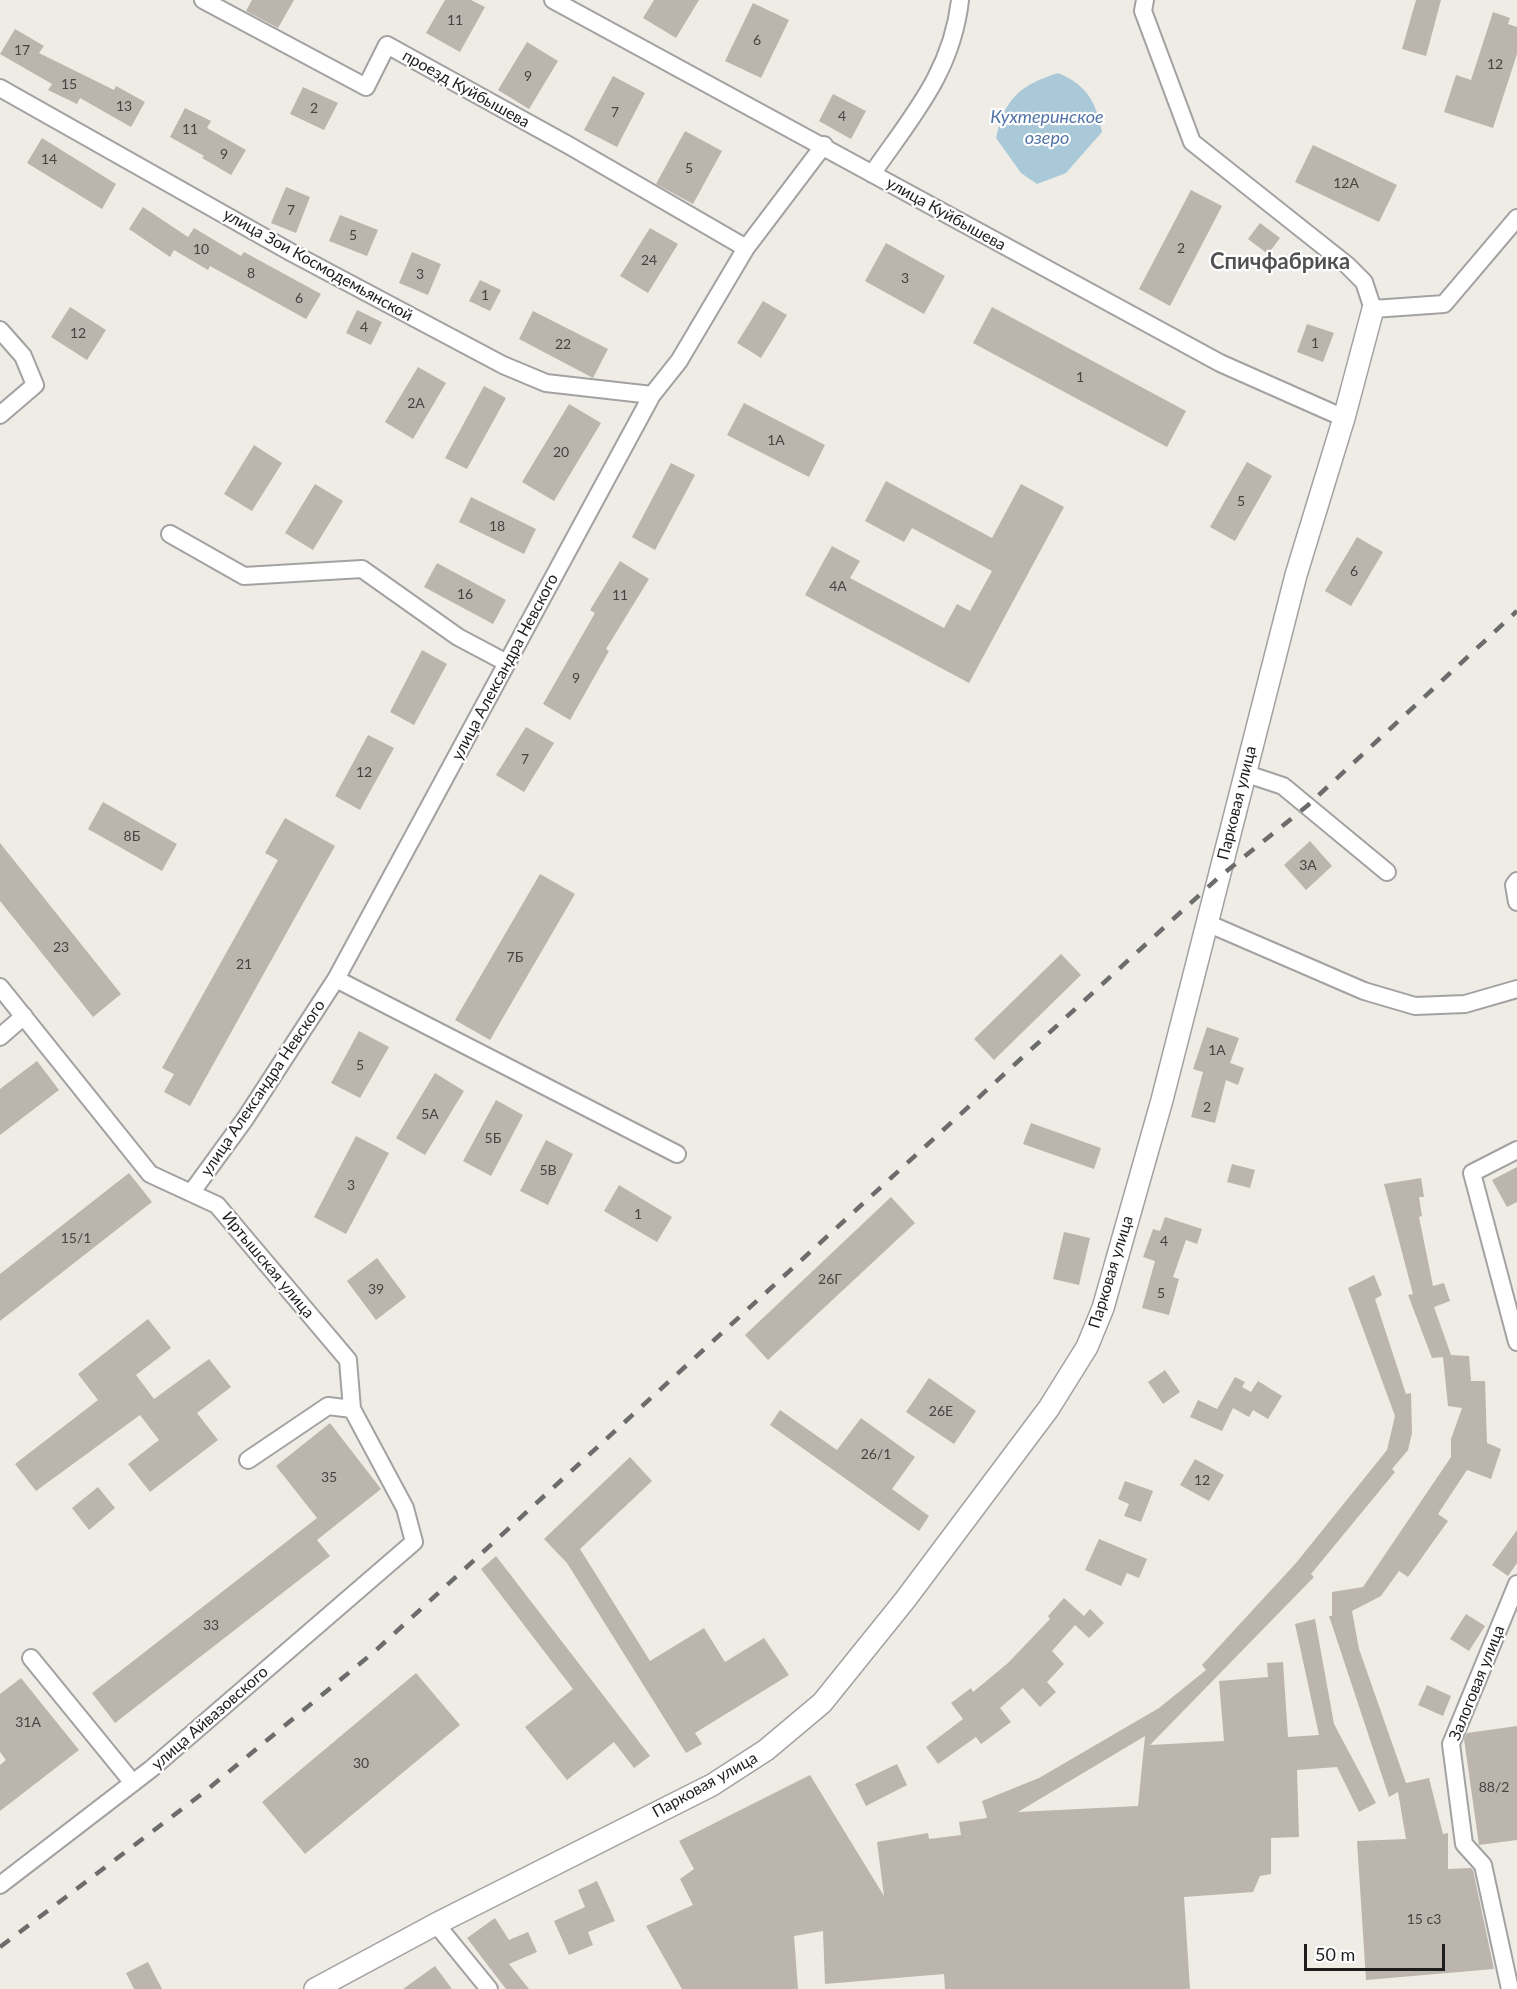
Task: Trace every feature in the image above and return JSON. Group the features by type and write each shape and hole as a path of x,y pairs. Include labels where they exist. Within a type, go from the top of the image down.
{"street":[{"name":"проезд Куйбышева","path":"203,0 366,87 387,45 570,146 746,248"},
{"name":"улица Куйбышева","path":"553,0 824,145 872,174 1220,363 1344,418"},
{"path":"872,174 938,78 957,26 960,0"},
{"path":"1145,0 1143,11 1192,142 1347,265 1364,282 1373,309 1444,304 1517,218"},
{"name":"улица Зои Космодемьянской","path":"0,88 294,254 503,366 546,383 652,395"},
{"name":"улица Александра Невского","path":"191,1193 245,1119 336,979 652,395 680,361 746,248 824,145"},
{"name":"Парковая улица","path":"315,1989 436,1924 712,1785 766,1750 822,1703 905,1600 1050,1408 1087,1347 1103,1308 1162,1100 1296,575 1344,418 1373,309"},
{"path":"0,330 23,356 35,385 0,415"},
{"path":"170,534 244,576 362,569 458,637 507,663"},
{"path":"1244,773 1283,786 1387,872"},
{"path":"1517,881 1514,885 1517,902"},
{"path":"1207,923 1364,991 1415,1006 1465,1004 1517,989"},
{"path":"336,979 676,1154"},
{"name":"Иртышская улица","path":"0,987 150,1174 217,1205 348,1360 352,1409 405,1508 414,1542"},
{"path":"0,1037 24,1016"},
{"path":"1517,1150 1472,1173 1517,1342"},
{"path":"248,1460 328,1406 352,1409"},
{"name":"улица Айвазовского","path":"0,1885 133,1783 414,1542"},
{"name":"Залоговая улица","path":"1510,1989 1483,1865 1464,1844 1451,1744 1517,1584"},
{"path":"31,1658 133,1783"},
{"path":"436,1924 489,1989"}],"water":[{"name":"Кухтеринское озеро","path":"1058,73 1076,83 1089,96 1097,112 1102,132 1066,173 1037,184 1021,173 996,138 1004,113 1016,95 1033,83"}],"building":[{"path":"252,0 294,0 278,28 246,11"},
{"path":"445,0 471,0 485,7 460,52 426,33"},
{"path":"654,0 699,0 676,38 643,18"},
{"path":"1416,0 1441,0 1426,56 1402,49"},
{"path":"753,3 789,20 761,78 725,61"},
{"path":"1493,12 1510,18 1508,24 1517,27 1517,54 1493,128 1444,112 1456,75 1471,80"},
{"path":"15,29 44,46 39,53 114,90 116,86 145,102 131,127 80,98 77,104 48,90 52,84 0,54"},
{"path":"527,42 558,61 529,109 498,90"},
{"path":"613,76 645,93 617,147 584,130"},
{"path":"303,87 338,103 324,130 290,114"},
{"path":"833,94 866,111 851,139 819,121"},
{"path":"185,108 211,121 207,128 246,150 231,175 202,158 204,156 170,137"},
{"path":"685,131 722,151 693,204 656,184"},
{"path":"42,138 116,184 102,209 27,163"},
{"path":"1313,145 1397,185 1379,222 1295,182"},
{"path":"286,187 310,197 296,233 271,223"},
{"path":"1191,190 1222,206 1170,306 1139,289"},
{"path":"143,207 188,237 194,228 241,256 244,252 321,294 306,319 210,266 208,270 174,250 170,257 129,229"},
{"path":"340,215 378,230 367,256 329,241"},
{"path":"1260,223 1280,238 1268,254 1248,239"},
{"path":"650,228 678,244 648,293 620,276"},
{"path":"886,243 945,276 924,314 865,281"},
{"path":"412,252 441,264 428,295 399,283"},
{"path":"480,280 501,290 490,311 469,301"},
{"path":"763,301 787,315 761,358 737,343"},
{"path":"70,307 106,330 87,360 51,337"},
{"path":"992,307 1186,411 1167,447 973,343"},
{"path":"357,310 382,322 371,345 346,333"},
{"path":"533,311 608,349 593,378 519,339"},
{"path":"1307,324 1334,333 1323,362 1297,352"},
{"path":"418,367 446,383 413,439 385,422"},
{"path":"484,386 506,398 467,469 445,458"},
{"path":"744,403 825,445 809,477 727,435"},
{"path":"569,404 601,423 554,501 522,482"},
{"path":"254,445 282,463 252,511 224,494"},
{"path":"1247,462 1272,476 1235,541 1210,527"},
{"path":"671,463 695,475 655,550 632,537"},
{"path":"886,481 992,538 1021,484 1064,507 969,683 805,595 832,546 860,561 850,578 944,628 957,604 970,611 992,571 912,528 904,542 865,521"},
{"path":"315,484 343,501 313,550 285,533"},
{"path":"471,497 536,529 524,554 459,522"},
{"path":"1357,537 1383,552 1351,606 1325,591"},
{"path":"620,561 649,579 606,649 609,651 570,720 543,704 595,613 590,610"},
{"path":"437,563 506,600 493,624 424,587"},
{"path":"422,650 447,664 414,725 390,712"},
{"path":"526,727 554,743 524,792 496,775"},
{"path":"368,735 394,748 360,810 335,796"},
{"path":"103,802 177,844 162,871 88,829"},
{"path":"285,818 335,846 190,1106 164,1092 174,1074 162,1068 278,860 265,853"},
{"path":"1310,841 1332,866 1306,890 1284,865"},
{"path":"0,843 121,994 93,1017 0,901"},
{"path":"540,874 575,894 490,1040 455,1020"},
{"path":"1061,954 1081,975 994,1060 974,1039"},
{"path":"1207,1027 1239,1038 1230,1063 1244,1068 1238,1085 1226,1080 1215,1123 1191,1117 1203,1072 1193,1069"},
{"path":"359,1031 389,1047 360,1098 331,1083"},
{"path":"37,1061 59,1090 0,1135 0,1089"},
{"path":"435,1073 464,1091 425,1155 396,1138"},
{"path":"496,1100 523,1115 491,1176 463,1161"},
{"path":"1031,1123 1101,1148 1094,1169 1023,1144"},
{"path":"356,1136 389,1153 346,1234 314,1217"},
{"path":"546,1140 573,1154 548,1205 520,1191"},
{"path":"1232,1164 1255,1170 1250,1188 1227,1182"},
{"path":"1517,1167 1517,1202 1507,1207 1492,1180"},
{"path":"129,1173 152,1202 0,1321 0,1274"},
{"path":"1421,1178 1424,1197 1419,1197 1422,1216 1419,1217 1433,1286 1444,1283 1450,1301 1434,1307 1451,1355 1469,1356 1471,1381 1485,1381 1487,1443 1501,1449 1491,1479 1467,1470 1438,1514 1448,1521 1408,1577 1399,1571 1381,1596 1352,1611 1359,1649 1406,1783 1429,1778 1443,1834 1448,1833 1448,1869 1471,1868 1473,1870 1494,1969 1366,1980 1357,1841 1406,1839 1398,1792 1389,1797 1329,1616 1332,1616 1332,1592 1363,1587 1451,1457 1451,1439 1462,1408 1448,1406 1443,1357 1432,1358 1408,1295 1413,1294 1384,1184"},
{"path":"619,1185 672,1217 657,1242 604,1211"},
{"path":"891,1197 915,1223 768,1360 745,1335"},
{"path":"1165,1217 1202,1229 1197,1244 1186,1240 1173,1277 1179,1279 1169,1315 1142,1308 1155,1261 1143,1257 1153,1229 1160,1231"},
{"path":"1064,1232 1090,1238 1079,1285 1053,1279"},
{"path":"377,1258 406,1297 376,1320 347,1281"},
{"path":"1374,1275 1382,1295 1375,1299 1406,1394 1411,1393 1412,1433 1408,1450 1392,1469 1395,1472 1311,1574 1314,1577 1150,1745 1224,1741 1219,1681 1268,1677 1267,1663 1283,1662 1288,1737 1319,1735 1295,1624 1315,1619 1334,1724 1376,1803 1359,1812 1337,1767 1297,1770 1299,1837 1271,1838 1271,1874 1260,1876 1253,1892 1184,1897 1190,1989 945,1989 944,1974 825,1984 823,1931 794,1936 798,1989 682,1989 646,1926 693,1905 680,1879 694,1869 679,1841 810,1775 884,1896 877,1842 928,1833 929,1839 961,1835 959,1822 987,1818 982,1801 1039,1778 1159,1708 1206,1670 1202,1665 1296,1563 1387,1450 1395,1416 1348,1288","holes":["1145,1736 1138,1806 1018,1812"]},
{"path":"148,1319 171,1348 136,1375 154,1399 209,1359 231,1387 197,1413 218,1440 150,1492 128,1464 159,1440 140,1415 36,1491 15,1464 98,1400 78,1374"},
{"path":"1165,1370 1180,1392 1163,1404 1148,1382"},
{"path":"1235,1377 1245,1382 1242,1387 1251,1392 1258,1381 1282,1396 1268,1419 1253,1410 1249,1417 1233,1408 1222,1431 1190,1417 1198,1400 1217,1409"},
{"path":"929,1378 976,1411 954,1444 906,1412"},
{"path":"780,1410 837,1450 861,1418 915,1457 892,1489 929,1516 919,1531 770,1425"},
{"path":"330,1423 381,1489 317,1540 330,1556 115,1723 92,1693 317,1518 276,1466"},
{"path":"630,1457 652,1481 580,1549 650,1661 704,1628 725,1662 764,1638 789,1675 695,1733 702,1744 686,1753 567,1563 544,1539"},
{"path":"1195,1459 1224,1475 1209,1501 1180,1485"},
{"path":"1125,1481 1153,1491 1141,1522 1124,1516 1129,1504 1118,1499"},
{"path":"98,1487 115,1508 89,1530 72,1508"},
{"path":"1517,1530 1517,1563 1508,1576 1492,1565"},
{"path":"1099,1539 1147,1559 1139,1578 1127,1573 1121,1586 1085,1570"},
{"path":"496,1556 650,1756 634,1768 614,1742 567,1780 525,1727 573,1689 481,1569"},
{"path":"1064,1598 1084,1616 1090,1609 1104,1623 1089,1638 1075,1625 1052,1651 1064,1664 1047,1682 1056,1692 1040,1707 1023,1688 1000,1708 1011,1722 981,1744 976,1737 938,1764 926,1747 963,1719 951,1703 971,1688 973,1692 1008,1663 1050,1619 1048,1616"},
{"path":"1466,1614 1485,1626 1469,1651 1450,1639"},
{"path":"416,1673 460,1725 305,1854 262,1802"},
{"path":"21,1678 79,1750 0,1811 0,1765 6,1760 0,1752 0,1694"},
{"path":"1427,1685 1451,1696 1443,1716 1418,1705"},
{"path":"1517,1726 1517,1840 1479,1845 1464,1739 1467,1733"},
{"path":"897,1764 907,1785 866,1806 855,1784"},
{"path":"597,1881 615,1921 588,1932 593,1945 569,1955 554,1921 585,1907 578,1890"},
{"path":"495,1918 509,1940 528,1932 537,1952 509,1964 529,1989 506,1989 467,1938"},
{"path":"148,1962 162,1989 134,1989 126,1973"},
{"path":"435,1966 452,1989 403,1989"}],"railway":[{"path":"0,1947 203,1793 374,1652 1218,878 1307,806 1517,611"}],"district":[{"name":"Спичфабрика","path":"1280,262"}]}
